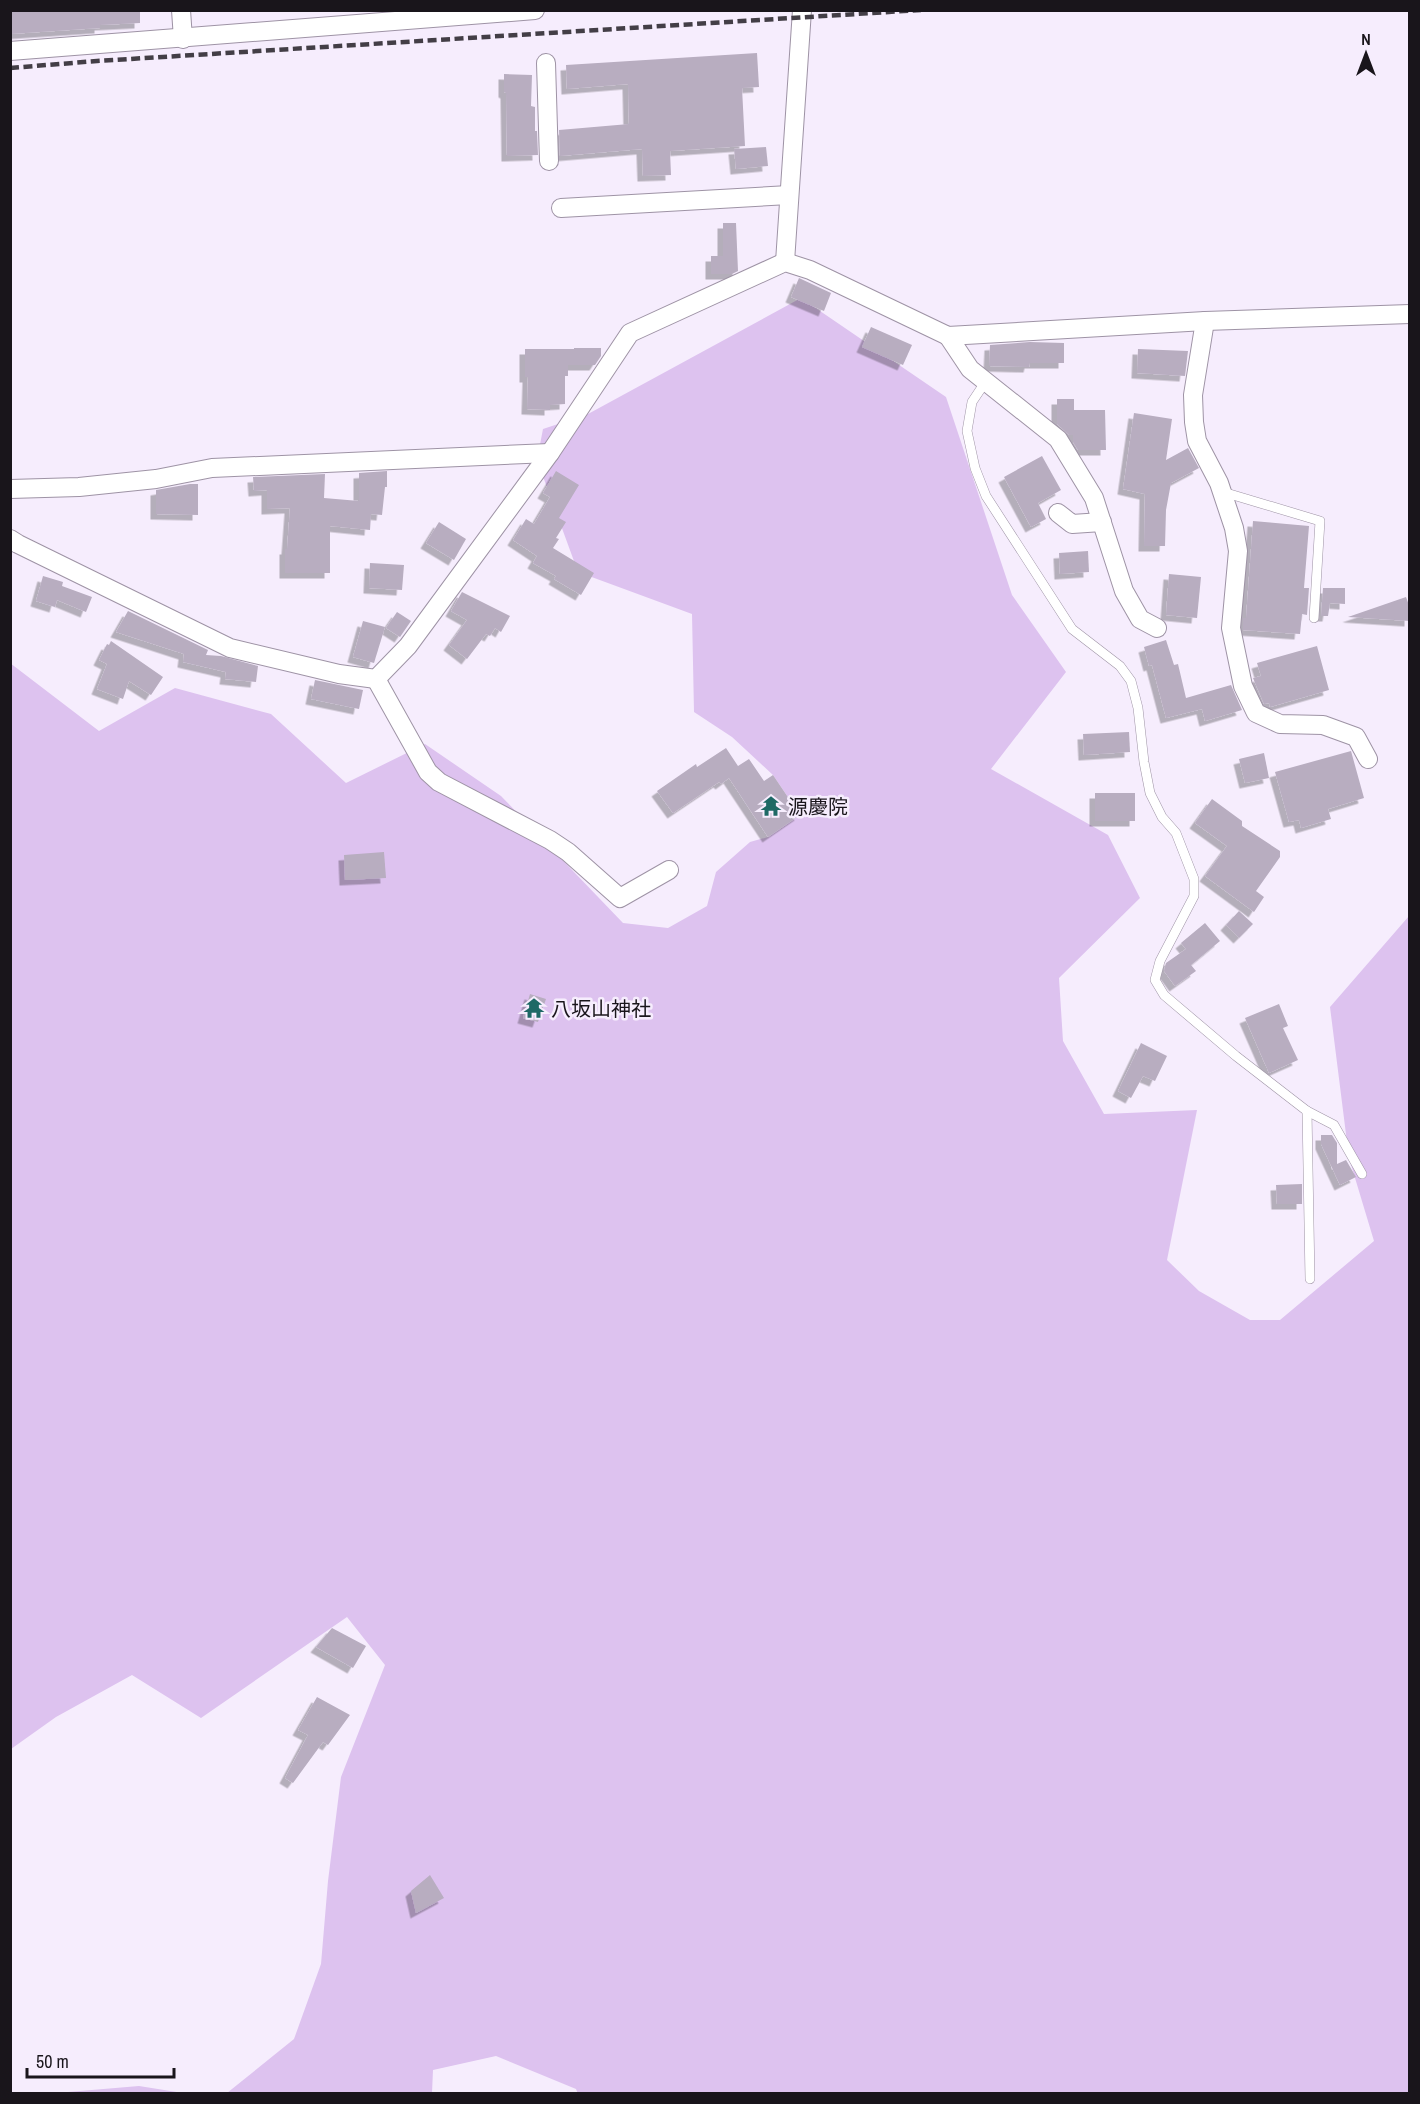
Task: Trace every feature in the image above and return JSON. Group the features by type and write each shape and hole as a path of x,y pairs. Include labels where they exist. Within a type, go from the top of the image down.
{"street":[{"path":"181,10 183,39"},
{"path":"10,51 183,39 289,20 535,10"},
{"path":"785,262 802,10"},
{"path":"546,63 549,161"},
{"path":"561,208 789,195"},
{"path":"376,679 408,646 550,453 630,333 785,262 810,270 948,336 1205,321 1410,314"},
{"path":"1205,321 1193,395 1194,422 1197,441 1223,492 1234,528 1238,551 1231,628 1244,686 1256,713 1280,724 1323,725 1356,737 1368,759"},
{"path":"948,336 970,369 1058,439 1094,498 1124,591 1140,619 1157,628"},
{"path":"10,489 145,480 213,468 550,453"},
{"path":"1058,513 1072,524 1102,522"},
{"path":"10,539 230,648 339,674 376,679"},
{"path":"376,679 428,772 439,782 550,840 568,852 620,898 669,870"}],"lane":[{"path":"986,381 972,402 967,431 975,468 986,496 1072,629 1120,666 1131,681 1138,708 1150,793 1162,817 1176,833 1194,879 1194,896 1160,961 1155,980 1164,995 1236,1056 1307,1111 1334,1125 1362,1174"},
{"path":"1223,492 1320,520 1314,618"},
{"path":"1307,1111 1310,1279"}],"shaded area":[{"path":"801,298 946,397 1012,595 1066,672 991,769 1108,835 1140,898 1059,978 1063,1041 1104,1114 1197,1110 1167,1260 1199,1291 1250,1320 1280,1320 1374,1241 1349,1158 1330,1007 1409,916 1409,2093 578,2094 576,2089 496,2056 433,2070 432,2093 227,2093 294,2039 321,1964 328,1881 341,1777 385,1665 347,1617 201,1718 132,1675 56,1717 11,1749 10,663 99,731 175,688 271,714 346,783 425,744 501,796 623,923 668,928 707,906 716,872 750,842 768,837 800,815 773,775 732,737 694,712 692,614 578,572 537,460 543,429 588,414"},
{"path":"139,2086 183,2093 56,2093"}],"building":[{"path":"10,10 140,10 140,23 10,34"},
{"path":"757,53 759,87 742,88 745,146 670,151 671,175 643,176 642,149 560,156 559,130 629,124 628,84 567,89 566,65"},
{"path":"504,74 532,75 531,106 535,107 538,155 507,156"},
{"path":"766,147 768,166 736,169 734,149"},
{"path":"723,223 736,223 738,271 732,274 711,274 711,256 723,256"},
{"path":"799,278 831,293 824,311 791,297"},
{"path":"871,327 912,345 903,365 862,347"},
{"path":"1030,342 1064,343 1064,363 1030,363 1029,367 989,366 990,345"},
{"path":"601,348 601,356 595,365 568,365 568,376 565,376 565,404 550,405 550,410 527,409 528,377 525,377 525,349"},
{"path":"1138,349 1188,351 1185,376 1137,373"},
{"path":"1057,399 1074,399 1074,410 1105,410 1106,450 1078,450 1073,442 1073,435 1069,435 1057,424"},
{"path":"1134,413 1172,419 1166,460 1188,448 1199,468 1171,483 1166,510 1165,546 1144,546 1145,494 1123,489"},
{"path":"1042,456 1061,490 1038,503 1046,519 1031,527 1004,477"},
{"path":"387,471 387,487 385,487 382,515 371,514 370,530 330,526 330,573 285,573 285,549 287,549 290,508 267,509 267,490 254,491 253,477 325,474 324,498 359,501 359,473"},
{"path":"556,471 579,485 559,518 566,522 553,548 594,573 581,595 554,579 556,576 533,563 537,556 513,540 526,519 534,524 550,497 543,493"},
{"path":"198,484 198,515 156,514 156,490"},
{"path":"1253,521 1309,526 1304,588 1309,588 1307,615 1302,614 1300,634 1243,630 1243,618 1246,618"},
{"path":"439,522 466,539 454,560 426,543"},
{"path":"1088,551 1089,572 1060,574 1059,553"},
{"path":"370,563 404,565 402,590 369,588"},
{"path":"1169,574 1201,577 1197,618 1166,615"},
{"path":"43,576 63,582 62,586 92,597 86,612 57,600 55,607 36,601"},
{"path":"1323,588 1345,588 1345,604 1330,603 1328,616 1321,616"},
{"path":"462,592 510,616 501,632 495,628 490,636 486,634 467,659 449,645 467,620 451,611"},
{"path":"1406,597 1410,608 1410,621 1348,617"},
{"path":"128,611 208,650 206,655 221,656 258,666 256,682 225,679 226,672 183,662 184,654 116,632"},
{"path":"397,612 411,621 400,637 386,628"},
{"path":"363,621 385,627 374,663 353,657"},
{"path":"1166,640 1174,665 1178,664 1186,698 1231,685 1242,710 1205,721 1202,709 1166,718 1152,665 1149,666 1144,647"},
{"path":"111,641 163,677 151,695 129,681 123,699 97,689 107,664 99,660"},
{"path":"1317,646 1329,690 1270,707 1269,703 1264,704 1253,678 1261,676 1257,663"},
{"path":"315,680 363,690 359,709 311,699"},
{"path":"1129,732 1130,752 1084,755 1083,734"},
{"path":"726,748 738,766 749,759 764,781 773,775 800,815 768,837 729,778 721,784 719,782 673,813 657,791 696,764 697,767"},
{"path":"1351,751 1364,798 1328,809 1331,819 1301,828 1299,820 1289,822 1275,772"},
{"path":"1264,753 1269,778 1245,783 1239,759"},
{"path":"1095,793 1135,793 1135,821 1095,821"},
{"path":"1212,799 1242,821 1242,826 1280,851 1280,857 1256,891 1264,897 1254,912 1205,876 1227,846 1195,823"},
{"path":"384,852 386,878 345,880 344,855"},
{"path":"1239,911 1253,924 1239,938 1226,925"},
{"path":"1205,923 1220,941 1191,965 1196,971 1175,986 1164,971 1166,963 1186,949 1181,943"},
{"name":"八坂山神社","path":"530,994 546,999 538,1022 523,1018"},
{"path":"1279,1004 1288,1026 1283,1028 1298,1060 1269,1073 1245,1018"},
{"path":"1141,1043 1167,1056 1155,1081 1143,1076 1131,1098 1118,1091"},
{"path":"1321,1135 1332,1135 1337,1143 1337,1164 1346,1160 1356,1177 1340,1185 1321,1144"},
{"path":"1302,1184 1302,1204 1277,1204 1276,1185"},
{"path":"332,1628 366,1646 353,1668 316,1647"},
{"path":"317,1697 350,1715 328,1745 323,1742 293,1783 285,1778 308,1735 298,1730"},
{"path":"430,1875 444,1898 416,1913 411,1891"}],"railway":[{"path":"10,68 921,10"}],"place":[{"name":"源慶院","path":"771,806"},
{"name":"八坂山神社","path":"534,1008"}]}
